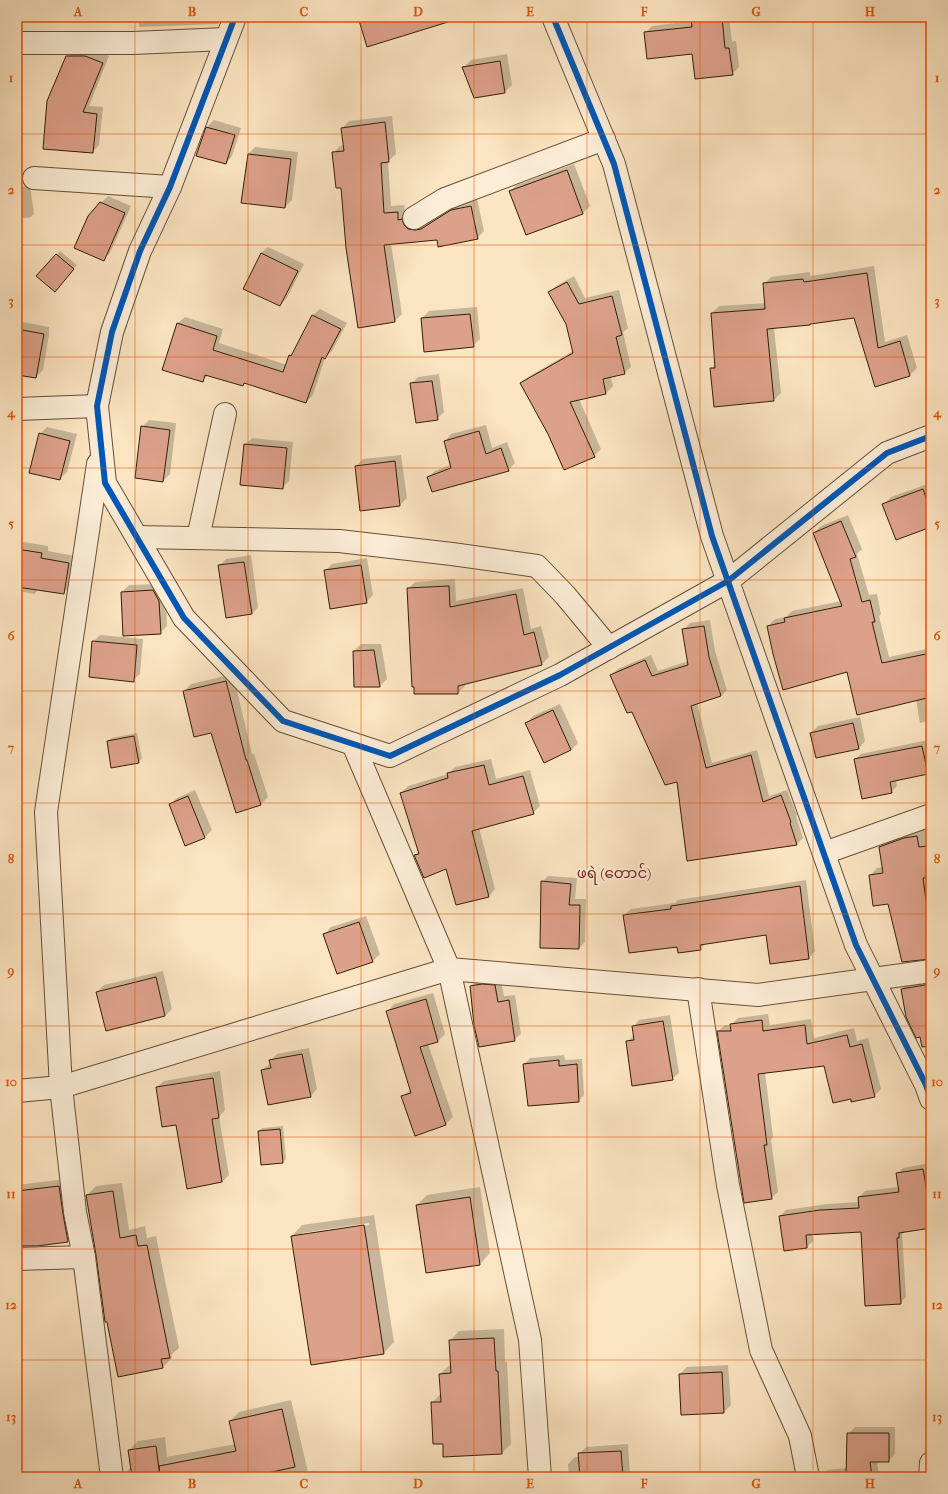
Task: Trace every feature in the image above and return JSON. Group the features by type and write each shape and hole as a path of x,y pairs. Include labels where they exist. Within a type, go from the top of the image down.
{"street":[{"path":"235,17 170,187 140,251 112,332 97,406 106,483 184,618 284,721 390,756 560,675 728,581 887,453 931,436"},
{"path":"553,17 614,164 712,536 856,945 926,1085 931,1099"},
{"path":"17,43 134,43 226,39"},
{"path":"414,218 445,199 604,139"},
{"path":"34,178 170,187"},
{"path":"17,409 97,406"},
{"path":"198,538 225,414"},
{"path":"101,443 46,812 61,1087 75,1212 84,1257 112,1477"},
{"path":"137,537 339,541 452,554 537,566 565,595 609,648"},
{"path":"353,744 449,969 530,1340 540,1477"},
{"path":"824,853 931,815"},
{"path":"17,1091 61,1087 449,969 758,995 931,971"},
{"path":"698,989 728,1185 761,1350 800,1436 808,1477"},
{"path":"17,1259 84,1257"},
{"path":"930,1477 931,1464"}],"building":[{"path":"358,17 447,17 448,22 367,47"},
{"path":"691,17 722,17 725,48 729,48 733,75 695,79 692,54 647,59 644,32 692,27"},
{"path":"66,56 85,56 103,63 83,112 97,114 93,153 43,149 47,101"},
{"path":"500,61 505,93 474,98 462,67"},
{"path":"385,122 389,162 381,163 384,213 398,212 398,220 402,219 404,225 408,229 415,230 421,229 451,210 471,206 478,239 438,247 437,240 384,245 395,322 358,328 346,248 341,188 336,188 332,152 344,151 341,128"},
{"path":"206,127 235,135 226,164 196,156"},
{"path":"248,154 291,159 285,208 241,203"},
{"path":"567,170 583,214 526,235 509,191"},
{"path":"100,202 125,213 104,261 74,248 88,216"},
{"path":"261,253 298,271 280,306 243,289"},
{"path":"56,254 74,269 55,292 36,276"},
{"path":"867,273 878,348 900,341 910,376 875,387 854,318 810,325 767,329 774,401 714,407 710,368 715,368 711,313 765,309 763,283 803,279 804,282"},
{"path":"567,282 579,304 612,296 622,335 616,337 625,374 603,379 606,394 570,402 595,457 564,470 548,434 520,383 573,353 566,324 548,292"},
{"path":"470,314 474,347 424,352 421,318"},
{"path":"312,315 341,329 325,359 322,357 306,403 244,383 243,386 205,375 203,382 162,370 177,323 217,336 213,350 283,372 289,355 291,356"},
{"path":"17,329 44,334 36,378 17,375"},
{"path":"432,381 438,420 416,423 410,383"},
{"path":"141,426 170,430 163,482 135,478"},
{"path":"479,431 486,454 501,448 509,471 432,492 427,477 451,468 444,441"},
{"path":"39,433 70,441 60,480 29,473"},
{"path":"244,444 287,448 283,489 240,485"},
{"path":"395,461 400,506 360,511 355,466"},
{"path":"923,489 931,512 931,527 896,540 882,504"},
{"path":"841,521 856,557 850,559 862,602 870,600 875,622 872,622 882,663 931,653 931,697 857,715 847,672 783,690 767,626 785,622 784,618 842,606 813,533"},
{"path":"17,549 42,553 41,558 69,563 64,594 17,587"},
{"path":"244,562 252,614 226,618 218,565"},
{"path":"361,565 367,603 330,609 324,570"},
{"path":"449,586 450,607 516,594 524,635 534,632 542,665 458,686 458,694 414,694 414,687 412,687 407,588"},
{"path":"153,590 159,601 161,634 123,636 121,592"},
{"path":"704,626 709,657 721,696 691,706 706,768 751,755 763,802 781,795 791,822 790,823 797,845 687,861 677,782 665,785 632,712 627,713 610,675 645,660 652,676 688,665 682,629"},
{"path":"92,641 137,645 134,682 89,677"},
{"path":"374,650 380,687 354,687 353,651"},
{"path":"226,681 246,760 261,805 236,813 211,733 194,737 183,691"},
{"path":"553,710 571,750 544,763 525,723"},
{"path":"853,723 859,749 816,758 810,733"},
{"path":"134,736 139,763 111,768 107,741"},
{"path":"922,746 928,774 890,782 892,793 862,799 854,759"},
{"path":"484,765 489,785 523,776 534,814 472,831 489,897 456,905 446,869 424,878 414,855 419,854 400,793 448,778 447,773"},
{"path":"188,796 205,838 185,846 169,804"},
{"path":"917,836 919,847 927,846 931,871 931,877 923,878 929,922 931,921 931,959 902,962 888,904 873,906 869,875 883,873 879,847 904,838"},
{"path":"541,881 571,884 569,905 580,905 579,949 540,948"},
{"path":"800,886 809,959 770,964 766,935 700,945 701,950 678,953 677,947 629,953 623,915 671,909 671,906"},
{"path":"359,922 373,962 337,974 323,934"},
{"path":"156,977 165,1016 106,1031 96,992"},
{"path":"482,984 495,985 498,1002 509,1000 515,1041 479,1047 474,1025 470,986"},
{"path":"931,984 931,1046 922,1047 920,1037 916,1038 906,1017 901,989"},
{"path":"426,999 438,1042 420,1047 446,1125 415,1136 401,1096 411,1093 386,1011"},
{"path":"762,1020 763,1031 805,1025 807,1044 847,1035 850,1047 862,1044 875,1097 851,1102 851,1099 833,1103 824,1066 758,1074 767,1145 764,1145 772,1199 744,1203 717,1031 731,1031 730,1024"},
{"path":"663,1021 673,1080 632,1086 626,1041 634,1040 632,1026"},
{"path":"302,1054 311,1097 268,1105 261,1070 271,1068 269,1060"},
{"path":"559,1060 559,1066 577,1064 579,1102 528,1106 523,1064"},
{"path":"213,1078 219,1118 212,1119 222,1182 187,1189 176,1125 162,1127 156,1087"},
{"path":"280,1129 283,1163 261,1165 258,1131"},
{"path":"923,1169 931,1213 931,1228 899,1233 899,1238 897,1238 901,1304 865,1306 861,1232 806,1235 807,1248 784,1251 779,1216 820,1210 859,1208 858,1197 899,1192 896,1173"},
{"path":"59,1186 68,1242 37,1246 17,1246 17,1191"},
{"path":"113,1191 120,1238 136,1235 138,1246 147,1245 170,1358 161,1359 163,1368 118,1377 107,1322 105,1322 86,1195"},
{"path":"470,1197 480,1265 426,1273 416,1205"},
{"path":"364,1225 384,1354 311,1365 291,1236"},
{"path":"494,1338 496,1371 498,1371 502,1454 443,1457 443,1444 433,1444 431,1402 441,1402 439,1374 451,1373 449,1340"},
{"path":"722,1372 724,1413 681,1415 679,1374"},
{"path":"282,1409 295,1467 249,1477 160,1477 159,1466 236,1451 229,1421"},
{"path":"847,1433 889,1433 889,1462 870,1462 872,1477 846,1477"},
{"path":"156,1446 160,1477 132,1477 128,1450"},
{"path":"621,1451 623,1477 580,1477 578,1453"}],"cycle path":[{"path":"235,17 170,187 140,251 112,332 97,406 105,483 184,618 283,721 390,756 560,675 728,581 887,453 931,436"},
{"path":"553,17 614,164 712,536 856,945 926,1085 931,1099"}],"district":[{"name":"ဖရဲ (တောင်)","path":"614,873"}]}
